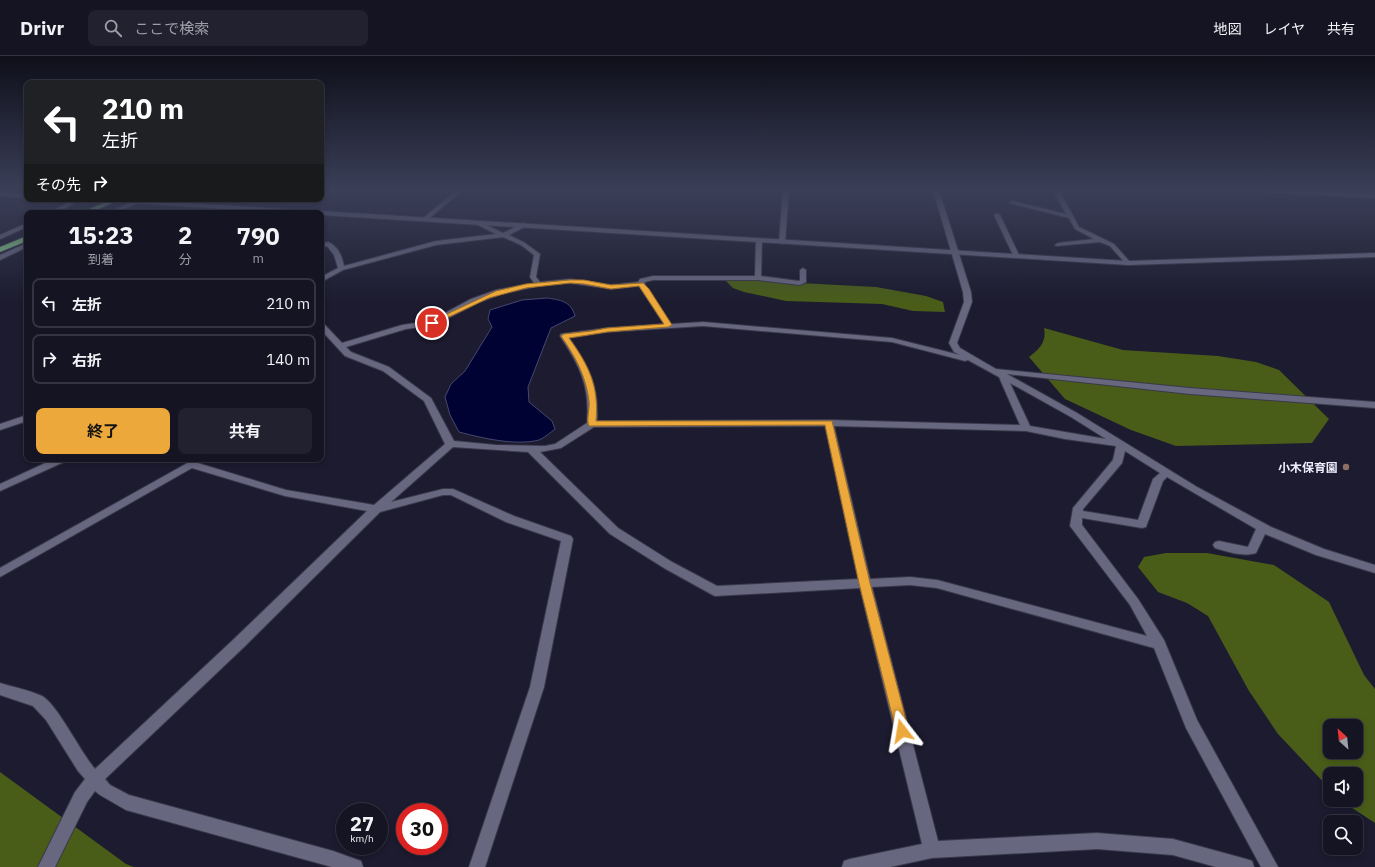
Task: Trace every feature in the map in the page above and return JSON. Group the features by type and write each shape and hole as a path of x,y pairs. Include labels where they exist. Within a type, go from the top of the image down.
{"highway":[{"path":"0,244 24,234"},
{"path":"0,250 24,239"}],"street":[{"path":"1,236 20,228"},
{"path":"486,228 523,243 537,254 533,276 538,284"},
{"path":"324,277 341,269 436,243 504,235 520,228"},
{"path":"555,228 1128,263 1375,255"},
{"path":"782,242 783,228"},
{"path":"947,228 967,292 968,302 953,343 957,350 1121,444 1207,498 1262,527 1340,559 1375,569"},
{"path":"1004,228 1017,257"},
{"path":"1078,228 1112,245 1128,263"},
{"path":"758,278 759,240"},
{"path":"1058,245 1100,240"},
{"path":"324,245 328,244 334,249 340,258 341,269"},
{"path":"0,258 24,246"},
{"path":"641,284 642,280 652,278 758,278 800,283 804,281 803,270"},
{"path":"340,346 405,327 432,323 474,302 499,292 538,284 570,282 584,282 611,287 641,284"},
{"path":"641,284 646,289 668,325"},
{"path":"592,424 594,404 592,386 577,355 564,336 591,334 607,330 702,324 892,340 975,361"},
{"path":"324,329 348,354 386,369 428,400 450,444"},
{"path":"992,370 1190,391 1375,405"},
{"path":"1002,375 1026,428"},
{"path":"0,427 24,419"},
{"path":"450,444 531,449 558,446 592,424 829,423 1026,428 1065,436 1121,444"},
{"path":"829,423 865,583 932,850"},
{"path":"46,867 82,797 95,779 239,643 376,509 445,450 450,444"},
{"path":"1121,444 1118,461 1078,508 1076,526 1134,602 1159,644 1191,723 1270,867"},
{"path":"531,449 614,531 715,591 910,581 937,584 1159,644"},
{"path":"0,488 56,462"},
{"path":"0,573 190,462 285,493 376,509 443,492 453,492 510,519 567,539 537,688 477,867"},
{"path":"1077,514 1142,524 1158,479 1167,472"},
{"path":"1219,545 1245,551 1252,550 1262,527"},
{"path":"0,689 38,702 51,716 83,766 105,790 126,802 333,859 355,867"},
{"path":"850,867 932,850 1097,841 1173,847 1246,867"}],"green space":[{"path":"724,279 876,287 926,296 943,302 945,312 913,311 882,304 786,301 744,292 733,288"},
{"path":"1044,328 1123,350 1218,356 1256,362 1279,370 1329,419 1312,443 1176,446 1131,430 1065,399 1029,357 1041,345 1045,333"},
{"path":"1166,553 1207,553 1274,565 1329,602 1364,675 1375,689 1375,823 1351,807 1363,807 1363,767 1323,767 1323,782 1278,734 1249,691 1208,616 1187,603 1158,592 1138,567 1144,557"},
{"path":"0,772 126,864 134,867 0,867"}],"shaded area":[{"path":"547,298 568,304 575,316 551,328 528,387 529,402 552,421 555,429 545,437 530,442 509,442 459,432 450,415 445,397 451,384 465,371 492,327 488,319 490,310 522,300"}],"place":[{"name":"小木保育園","path":"1346,467"}],"route":[{"path":"432,323 486,297 499,292 526,286 570,282 584,282 611,287 624,287 641,284 646,289 668,325 607,330 591,334 564,336 577,355 592,386 594,404 592,424 829,423 865,583 902,731"}]}
